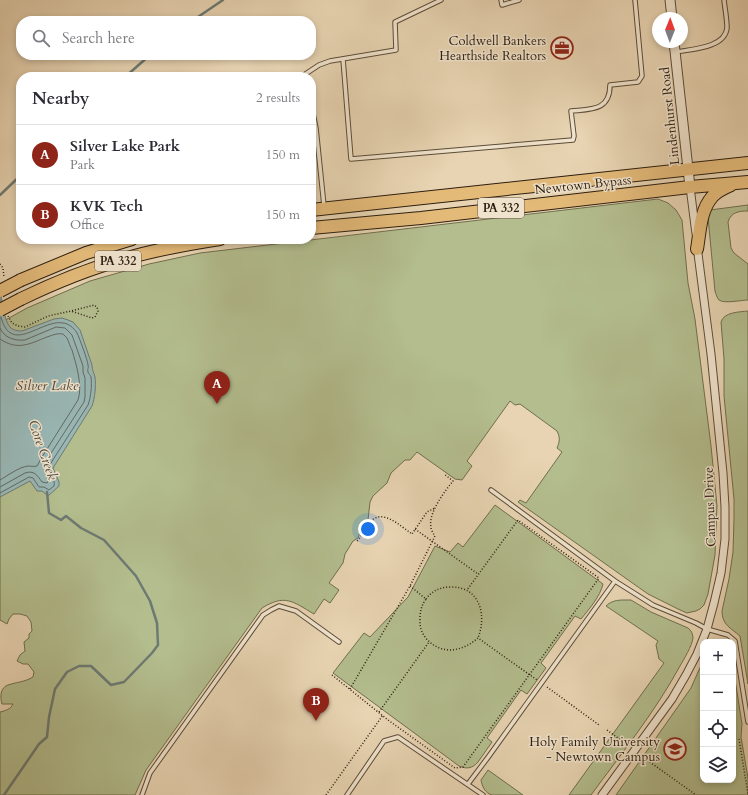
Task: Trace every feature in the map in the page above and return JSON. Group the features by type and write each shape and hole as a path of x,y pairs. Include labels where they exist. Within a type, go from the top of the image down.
{"highway":[{"name":"PA 332","path":"689,169 748,163"},
{"name":"Newtown Bypass","path":"316,210 689,169"},
{"name":"PA 332","path":"690,187 748,182"},
{"path":"698,249 702,218 707,204 712,196 734,184"},
{"name":"Newtown Bypass","path":"316,228 421,218 690,187"},
{"name":"PA 332","path":"0,292 20,280 86,253 116,244"},
{"name":"PA 332","path":"0,310 38,291 86,271 122,260 190,244"}],"street":[{"path":"670,0 671,12"},
{"name":"Lindenhurst Road","path":"675,48 690,187"},
{"name":"Campus Drive","path":"602,795 672,699 697,654 707,629 714,603 723,556 725,539 725,507 722,473 711,354 690,187"}],"lane":[{"path":"309,72 319,65 330,61 396,50 395,22 441,0"},
{"path":"501,0 502,5 519,0"},
{"path":"343,59 351,160 573,140 574,136 571,110 597,108 606,102 610,93 610,85 638,82 642,76 635,0"},
{"path":"675,52 712,45 719,42 723,38 727,27 724,0"},
{"path":"316,128 324,209"},
{"path":"491,490 615,581 653,605 707,629 728,635 735,641 748,722"},
{"path":"468,784 615,581"},
{"path":"142,795 150,773 263,615 278,606 296,611 339,642"},
{"path":"347,795 384,741 398,737 483,795"}],"path":[{"path":"94,305 97,307 98,311 95,317 92,318 71,311 94,305"},
{"path":"350,689 410,586 432,541 434,536 430,525 432,514 445,491 453,481 444,474"},
{"path":"357,542 362,536 364,530 374,518 388,518 412,534 427,512 435,508"},
{"path":"332,675 383,716 455,768 463,767 598,578 518,520 467,590"},
{"path":"415,529 478,574"},
{"path":"410,586 426,599"},
{"path":"446,587 467,590 476,599 481,610 481,628 478,638 468,645 450,650 437,647 429,642 422,633 420,622 421,609 426,599 433,592 446,587"},
{"path":"478,638 537,680"},
{"path":"379,712 429,642"},
{"path":"547,687 599,724"},
{"path":"326,795 383,716"},
{"path":"607,730 629,746"},
{"path":"739,739 748,794"},
{"path":"640,755 696,795"}],"green space":[{"path":"658,199 668,203 676,210 682,220 688,283 695,319 717,506 715,555 708,594 704,605 696,611 687,613 648,594 518,502 520,500 526,503 562,452 557,448 559,443 559,435 557,431 520,404 515,405 510,401 467,461 472,466 462,480 455,479 417,452 410,460 405,460 391,473 387,483 373,496 370,502 368,520 362,527 358,538 353,541 345,554 343,563 329,583 339,590 330,603 324,599 314,614 294,603 283,600 277,601 262,608 146,770 135,795 0,795 0,712 6,710 13,704 2,704 1,693 5,686 30,679 33,677 34,672 28,664 23,664 17,661 20,655 25,651 24,642 29,638 29,634 32,631 31,622 27,616 20,614 13,614 7,624 0,620 0,323 27,308 90,281 149,264 200,253 276,244 316,244 316,239"},
{"path":"748,205 748,211 733,214 728,222 731,248 734,253 748,264 748,300 729,302 721,301 718,299 715,291 708,217 710,210"},
{"path":"748,311 748,684 740,636 725,623 722,616 733,552 734,499 724,396 724,359 721,322 728,314"},
{"path":"495,505 603,584 602,589 591,607 581,619 575,616 541,663 546,668 527,694 521,690 487,738 492,742 478,762 469,768 464,768 459,766 333,673 364,633 370,637 408,597 435,546 450,552 458,543 463,547"},
{"path":"631,600 651,612 688,628 693,638 690,649 660,700 591,795 569,795 664,663 659,659 656,645 658,641 606,606 614,601"},
{"name":"Holy Family University - Newtown Campus","path":"700,668 700,783 736,783 736,686 742,724 741,737 748,778 748,795 616,795 691,688"},
{"path":"488,770 523,795 492,795 487,793 481,780"}],"water":[{"name":"Silver Lake","path":"0,290 6,320 10,327 14,330 22,331 54,319 62,318 73,322 80,330 95,377 95,392 92,406 53,468 59,482 59,486 48,496 42,491 37,491 30,481 0,497"}],"waterway":[{"name":"Core Creek","path":"199,16 223,0"},
{"name":"Core Creek","path":"131,72 144,60"},
{"name":"Core Creek","path":"0,195 16,180"},
{"name":"Core Creek","path":"4,795 39,744 47,737 49,717 55,689 67,672 79,666 91,666 111,685 124,682 158,645 157,623 150,601 136,576 104,540 81,528 66,516 61,520 49,513 47,492"}],"place":[{"name":"Coldwell Bankers Hearthside Realtors","path":"562,48"},
{"name":"Silver Lake Park","path":"217,404"},
{"name":"KVK Tech","path":"316,721"},
{"name":"Holy Family University - Newtown Campus","path":"675,749"}]}
